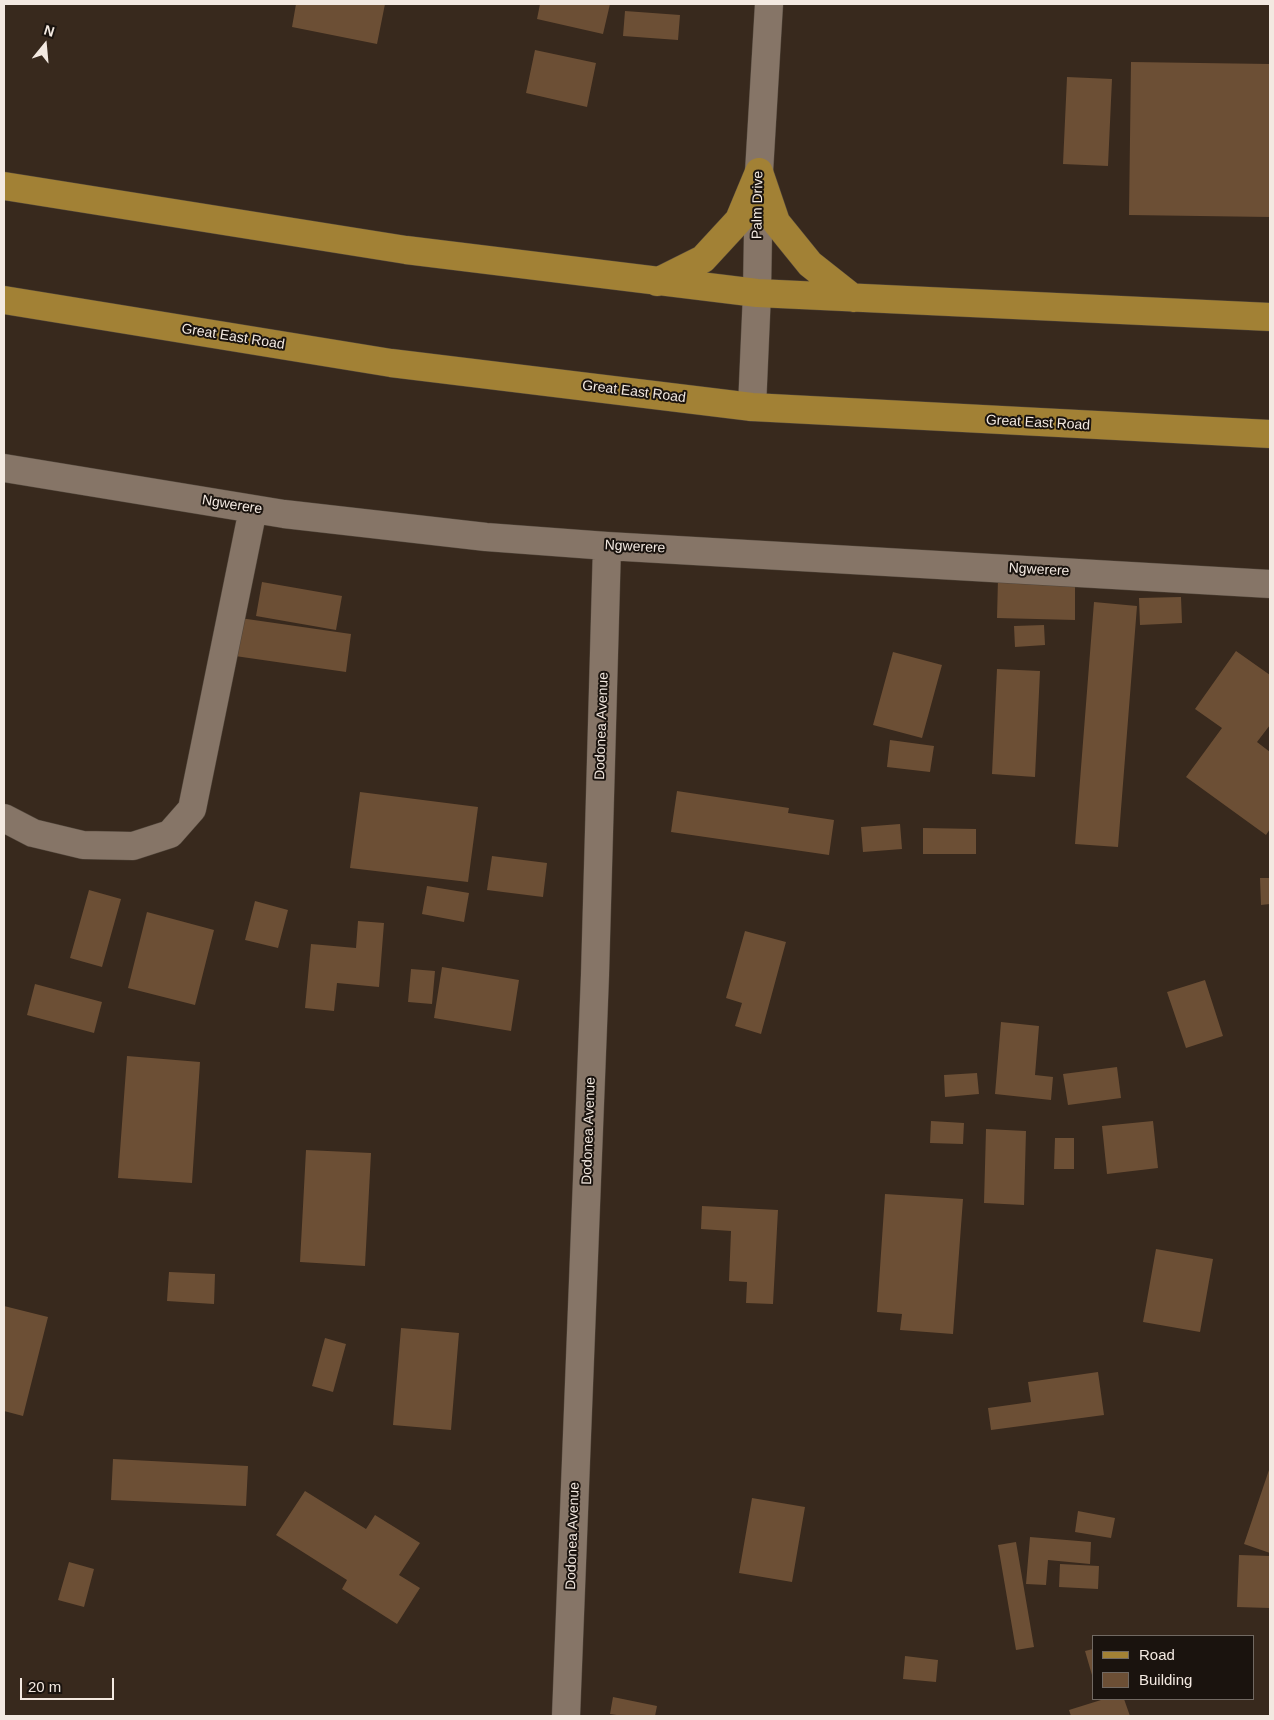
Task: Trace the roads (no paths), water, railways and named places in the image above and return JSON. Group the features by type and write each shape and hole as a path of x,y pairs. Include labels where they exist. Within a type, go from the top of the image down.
{"main road":[{"path":"657,282 703,259 739,220 759,172"},
{"path":"759,172 776,222 810,264 853,298"},
{"path":"4,186 406,250 757,293 1270,317"},
{"name":"Great East Road","path":"4,300 390,363 752,407 1270,434"}],"street":[{"name":"Palm Drive","path":"752,407 757,293 759,172 769,4"},
{"name":"Ngwerere","path":"4,468 253,509 366,524 486,536 607,546 1270,584"},
{"path":"4,818 33,833 83,845 133,846 170,834 192,809 253,509"},
{"name":"Dodonea Avenue","path":"566,1716 595,975 607,546"}]}
